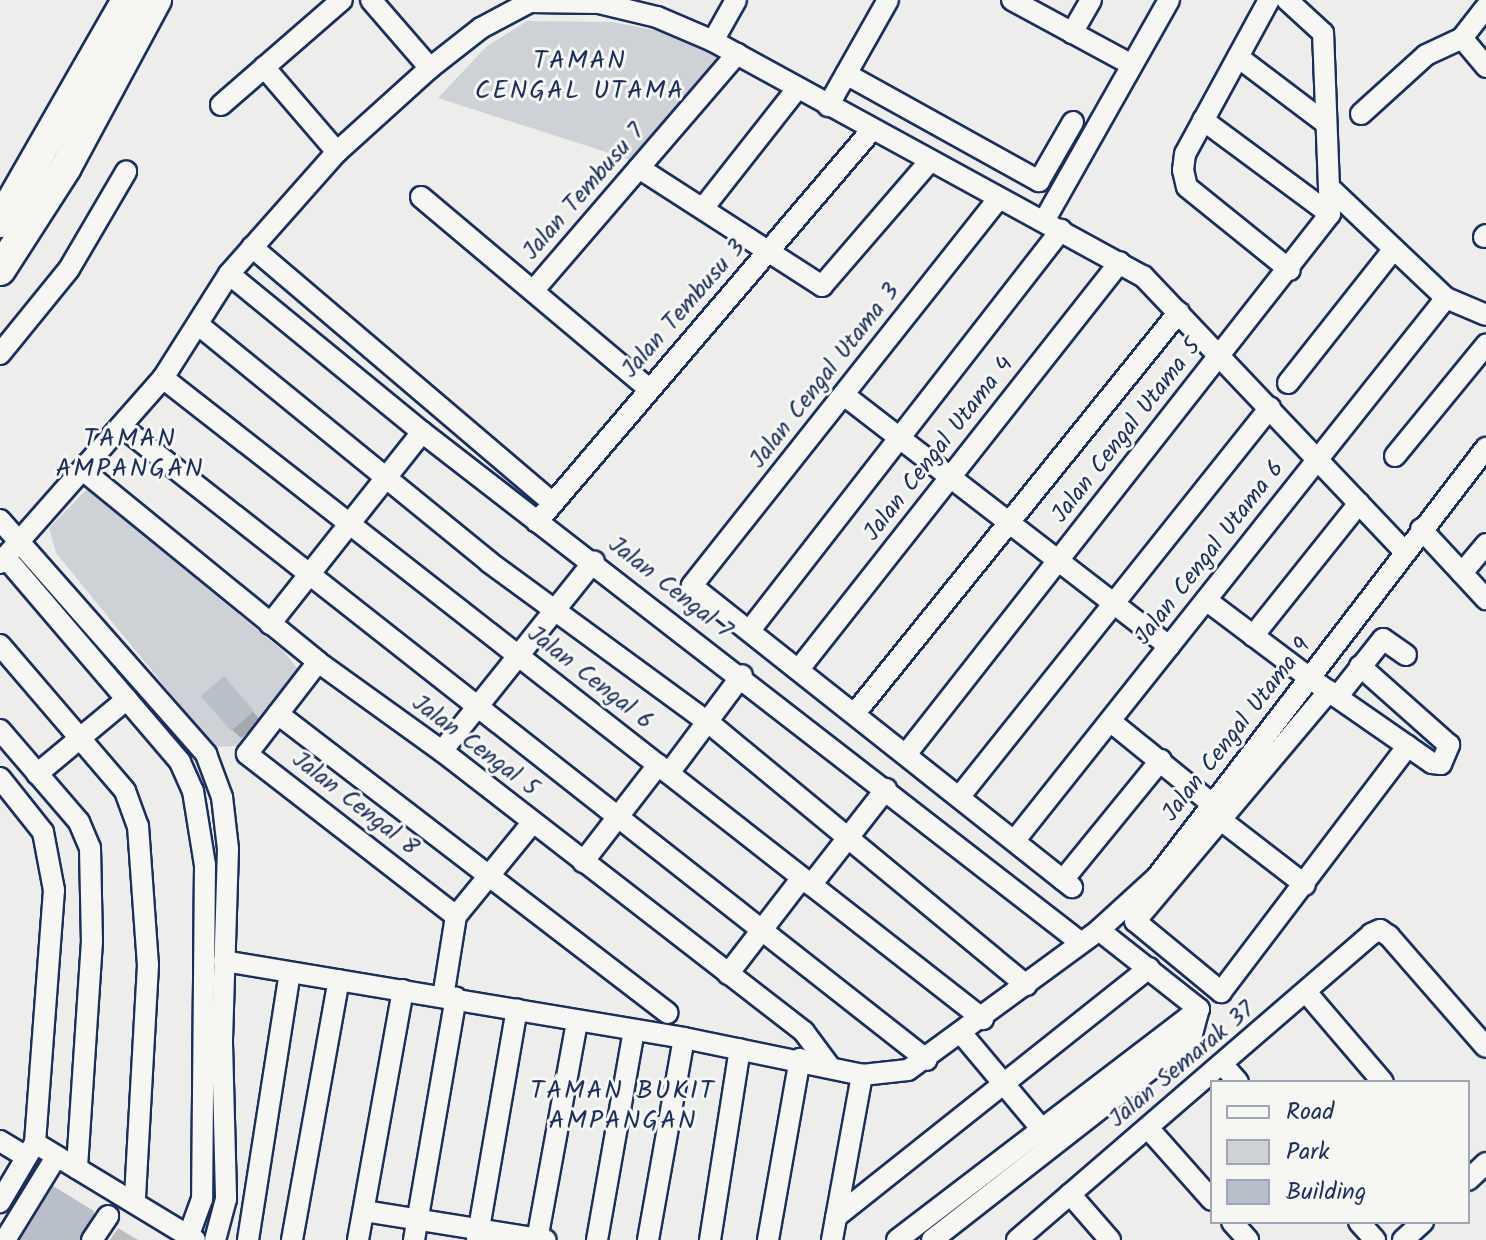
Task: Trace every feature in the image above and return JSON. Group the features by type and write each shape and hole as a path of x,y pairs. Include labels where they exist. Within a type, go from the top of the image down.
{"highway":[{"path":"0,222 127,0"},
{"path":"0,270 66,167 156,0"}],"street":[{"path":"221,105 342,0"},
{"path":"371,0 430,68"},
{"path":"713,41 736,0"},
{"path":"828,106 888,0"},
{"path":"1072,33 1091,0"},
{"path":"1161,760 1067,884 750,630 900,437 1052,226 1132,65 1169,0"},
{"path":"1269,0 1185,154 1187,187 1290,270"},
{"path":"1287,0 1323,33 1328,62 1324,122 1332,190 1330,214"},
{"path":"0,1141 56,1157 135,1200 191,1239 202,1199 205,865 201,826 180,762 3,560 23,542 163,378 200,326 229,274 337,152 430,68 481,28 530,1 599,3 657,17 713,41 871,131 1143,276 1404,551"},
{"path":"1019,2 1132,65"},
{"path":"1361,114 1426,55 1462,38 1486,7"},
{"path":"1462,38 1486,67"},
{"name":"Jalan Tembusu 7","path":"533,291 737,54"},
{"path":"1238,57 1324,122"},
{"path":"264,67 337,152"},
{"path":"846,74 1039,181 1073,122"},
{"path":"704,207 797,89"},
{"path":"1203,120 1330,214"},
{"name":"Jalan Tembusu 3","path":"537,522 871,131"},
{"path":"639,168 771,248 815,282 828,285 929,162"},
{"path":"0,354 69,269 126,172"},
{"path":"1332,190 1446,298 1486,315"},
{"path":"421,197 649,389"},
{"name":"Jalan Cengal Utama 3","path":"750,630 692,586 999,198"},
{"name":"Jalan Cengal Utama 5","path":"907,753 1290,270 1330,214"},
{"path":"252,247 553,503"},
{"path":"1288,383 1393,250"},
{"name":"Jalan Cengal Utama 4","path":"799,669 1120,262"},
{"name":"Jalan Cengal 7","path":"229,274 422,432 742,675 1080,942"},
{"name":"Jalan Cengal Utama 6","path":"1015,840 1446,298"},
{"path":"856,712 1179,312"},
{"path":"200,326 489,562 557,608 708,722 1026,985"},
{"path":"1395,456 1486,345"},
{"name":"Jalan Cengal 6","path":"163,378 983,1019"},
{"path":"844,395 1011,520 1169,646"},
{"path":"960,796 1270,408"},
{"path":"121,426 307,577 479,704 927,1060"},
{"path":"270,624 422,432"},
{"name":"Jalan Cengal Utama 9","path":"862,1075 890,1075 927,1060 1099,930 1157,877 1217,812 1404,551 1486,448"},
{"name":"Jalan Cengal 5","path":"84,471 318,662 442,751 804,1032 830,1067"},
{"path":"1253,636 1359,503"},
{"path":"0,520 23,542 206,754 222,797 228,849 224,961 226,1199 215,1240"},
{"path":"1421,529 1486,599"},
{"path":"1462,573 1486,544"},
{"path":"442,751 521,657 594,561"},
{"path":"1206,600 1311,679 1408,746 1441,764 1449,745 1360,666"},
{"path":"1406,655 1383,639 1217,812 1135,921 1221,992 1408,746"},
{"path":"0,645 125,791 138,826 148,965 135,1200"},
{"name":"Jalan Cengal 8","path":"318,662 247,754 456,916"},
{"path":"583,862 618,817 708,722 742,675"},
{"path":"37,774 127,699"},
{"path":"278,714 489,873 667,1013"},
{"path":"1110,721 1161,760 1217,812 1305,885"},
{"path":"0,730 79,822 90,848 92,941 77,1169"},
{"path":"0,778 43,832 54,890 31,1150 0,1202"},
{"path":"728,974 763,930 849,838 886,789"},
{"path":"415,1230 449,998 456,916 532,823"},
{"path":"897,1240 1191,1038 1199,1009 1099,930"},
{"name":"Jalan Semarak 37","path":"1231,1074 1306,992 1380,930 1486,1047"},
{"path":"836,1217 1005,1084 1167,947"},
{"path":"224,961 684,1038 800,1059 862,1075 832,1240"},
{"path":"248,1240 290,973"},
{"path":"292,1240 339,980"},
{"path":"358,1240 403,990"},
{"path":"1306,992 1381,1080"},
{"path":"477,1235 517,1009"},
{"path":"364,1211 415,1230 540,1240 577,1021"},
{"path":"597,1240 634,1031"},
{"path":"962,1034 1048,1137"},
{"path":"648,1240 684,1038"},
{"path":"710,1240 740,1049"},
{"path":"768,1240 800,1059"},
{"name":"Jalan Semarak 37","path":"1017,1240 1148,1128 1210,1088"},
{"path":"1148,1128 1210,1198"},
{"path":"932,1240 1048,1137"},
{"path":"5,1240 56,1157"},
{"path":"1470,1178 1486,1163"},
{"path":"1070,1194 1110,1240"},
{"path":"92,1240 108,1216"},
{"path":"1234,1224 1248,1240"},
{"path":"1361,1224 1375,1240"},
{"path":"1403,1240 1421,1224"}],"green space":[{"path":"527,21 612,22 675,34 722,60 634,161 438,98 487,46"},
{"path":"87,489 283,651 300,671 237,746 214,747 56,553 49,528"}],"building":[{"path":"224,676 254,711 231,731 201,696"},
{"path":"53,1186 94,1211 77,1240 20,1240"}],"district":[{"name":"TAMAN CENGAL UTAMA","path":"580,77"},
{"name":"TAMAN AMPANGAN","path":"130,455"},
{"name":"TAMAN BUKIT AMPANGAN","path":"623,1107"}]}
